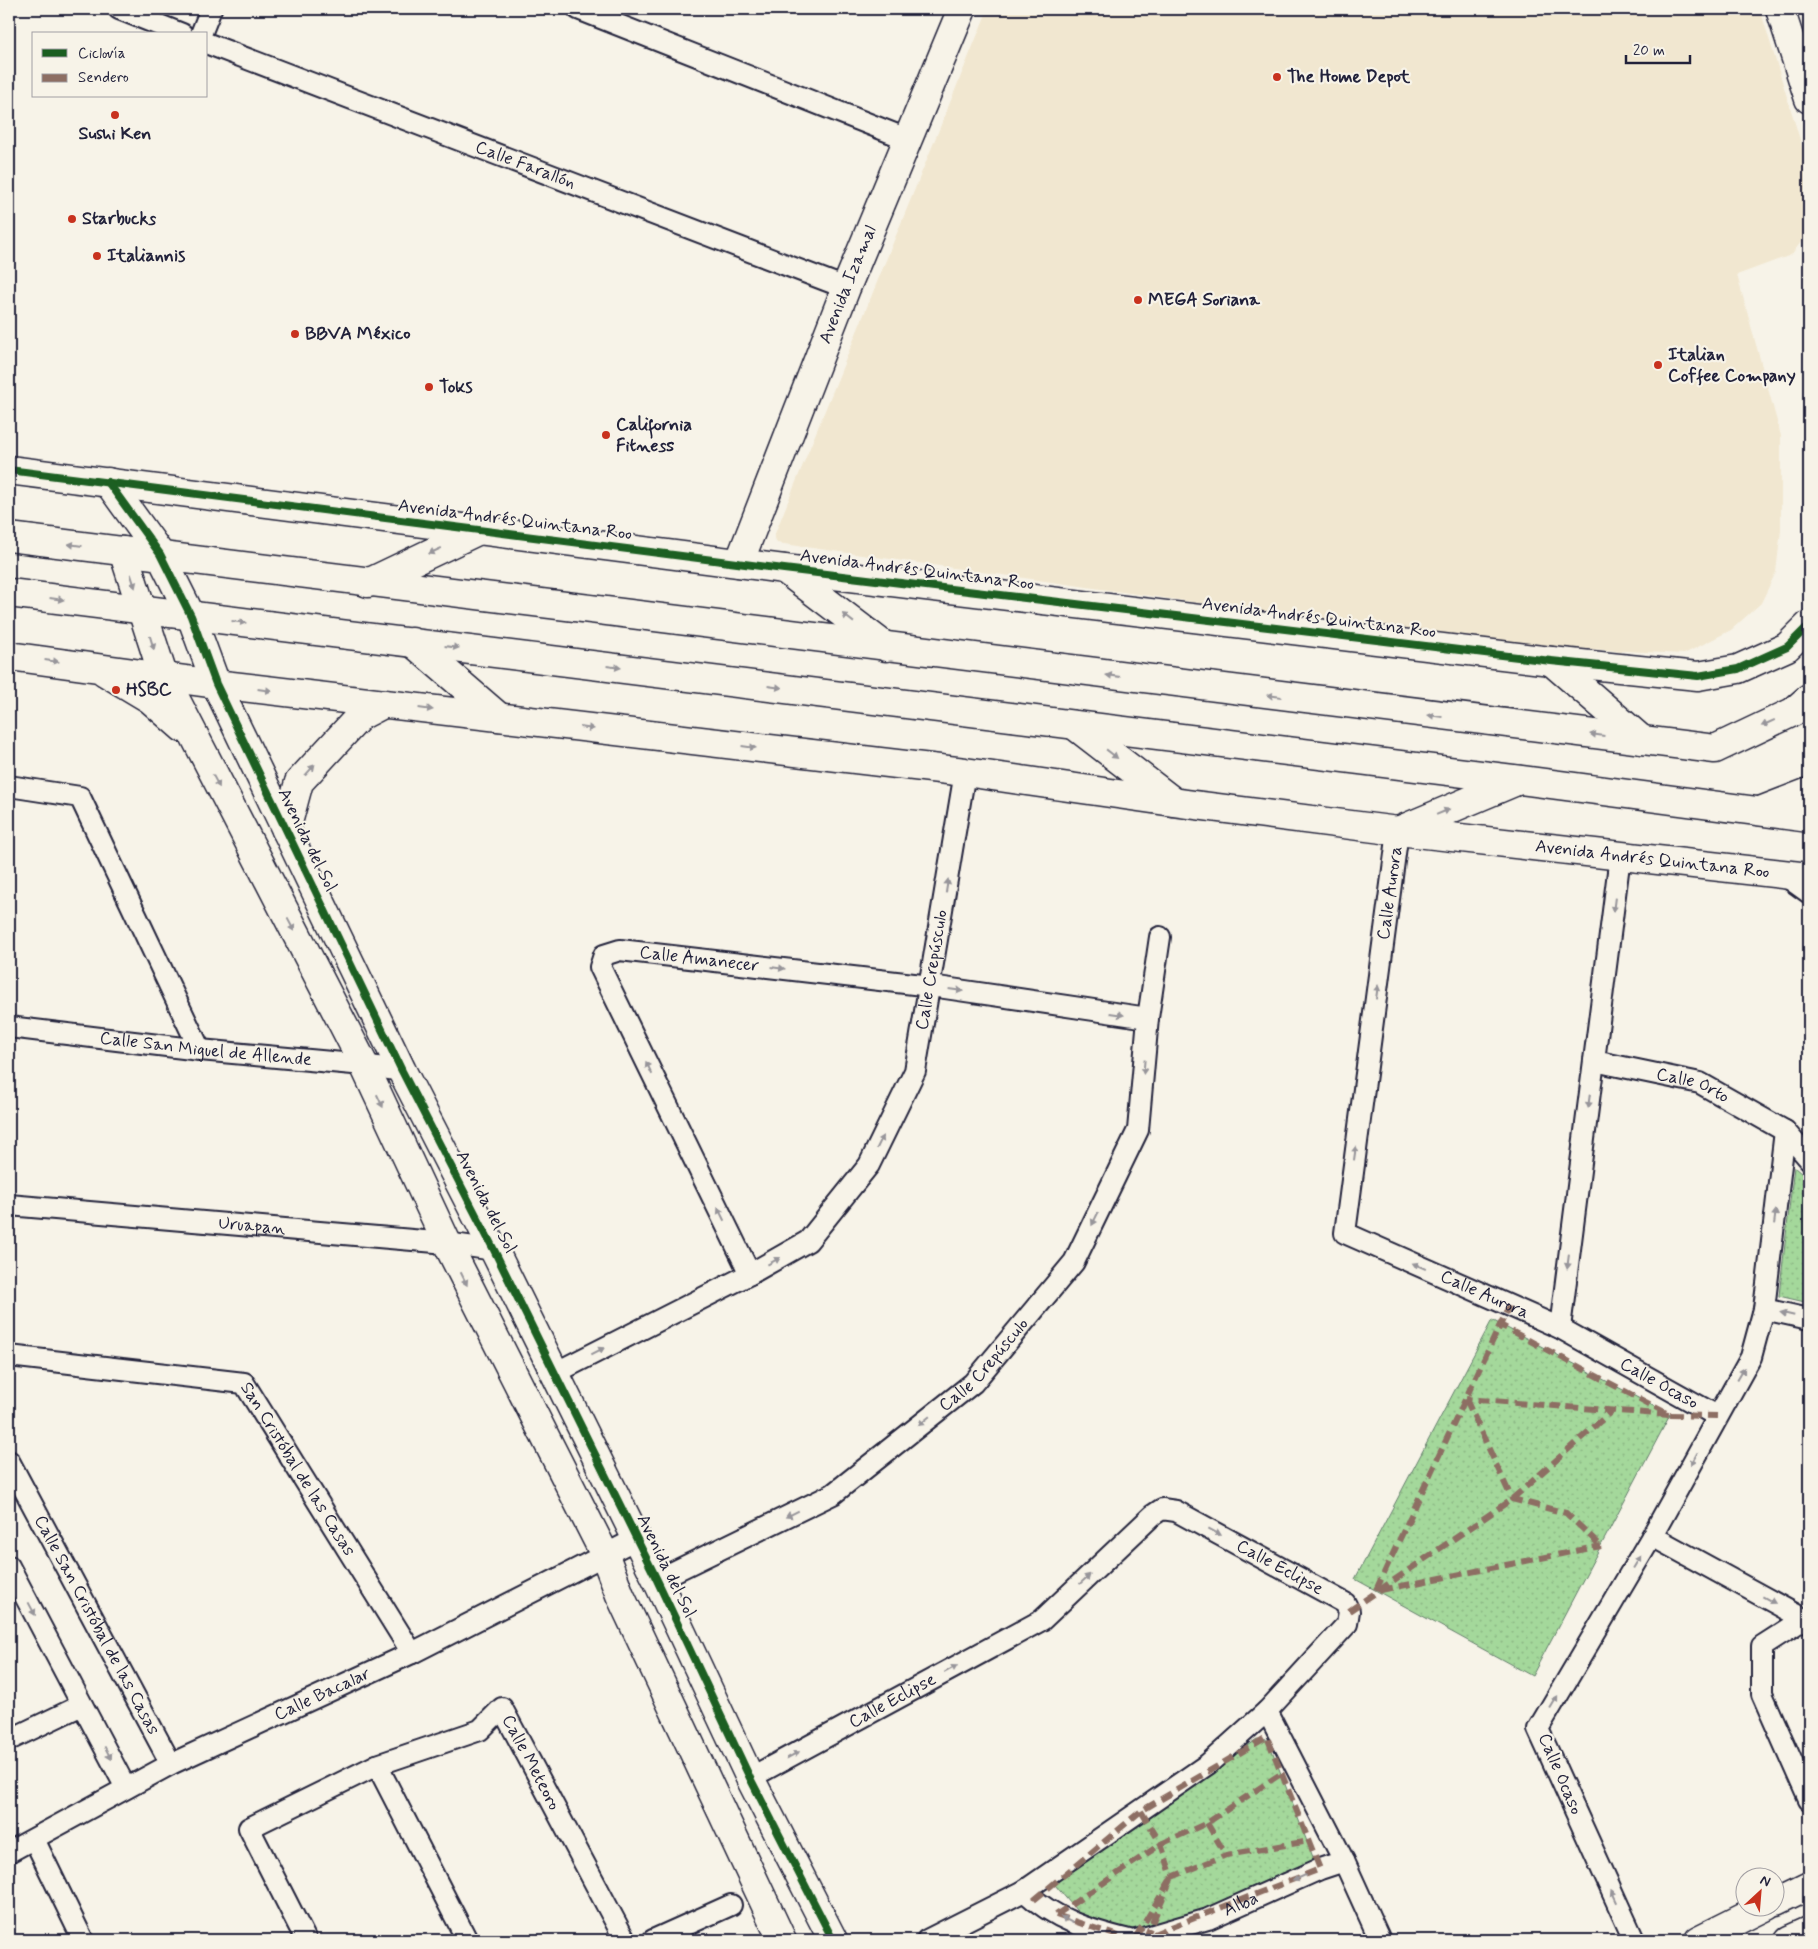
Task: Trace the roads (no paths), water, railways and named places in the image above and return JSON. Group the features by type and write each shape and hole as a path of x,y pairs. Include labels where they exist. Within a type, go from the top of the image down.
{"street":[{"path":"120,9 177,32"},
{"path":"202,32 211,9"},
{"path":"578,9 906,139"},
{"name":"Avenida Izamal","path":"739,563 846,288 906,139 962,9"},
{"path":"1780,9 1809,99"},
{"name":"Calle Farallón","path":"208,45 846,288"},
{"name":"Avenida Andrés Quintana Roo","path":"9,470 784,569 1551,661 1698,676 1738,669 1787,647 1809,625"},
{"name":"Avenida del Sol","path":"108,482 160,554 190,616 216,684 402,1072 494,1250 656,1580 750,1778 833,1940"},
{"path":"368,583 479,530"},
{"path":"9,537 160,554 368,583 887,648 1715,749 1807,704"},
{"path":"123,551 163,675 193,738 364,1065 446,1243 604,1553 620,1595 782,1940"},
{"path":"784,569 887,648"},
{"path":"9,593 1521,780 1803,821"},
{"path":"412,642 499,718"},
{"name":"Avenida Andrés Quintana Roo","path":"9,656 163,675 216,684 965,772 1174,802 1398,831 1809,877"},
{"path":"1551,661 1642,740"},
{"path":"95,667 150,699 193,738"},
{"path":"286,830 299,782 360,716 383,704"},
{"path":"1073,724 1174,802"},
{"name":"Calle Crepúsculo","path":"555,1373 750,1274 808,1241 869,1165 915,1071 965,772"},
{"path":"1398,831 1521,780"},
{"path":"9,786 80,797 200,1050"},
{"path":"1757,813 1809,792"},
{"name":"Calle Aurora","path":"1398,831 1345,1233 1560,1328"},
{"path":"1560,1328 1620,856"},
{"path":"1782,874 1809,893"},
{"name":"Calle Crepúsculo","path":"656,1580 833,1494 973,1383 1074,1262 1138,1130 1148,1018 1160,937"},
{"name":"Calle Amanecer","path":"750,1274 600,967 604,954 620,950 930,986 1148,1018"},
{"name":"Calle San Miguel de Allende","path":"9,1027 200,1050 364,1065 402,1072"},
{"name":"Calle Orto","path":"1594,1061 1700,1083 1785,1131 1809,1159"},
{"path":"1717,1416 1751,1357 1764,1308 1785,1131"},
{"name":"Uruapan","path":"9,1205 446,1243 494,1250"},
{"path":"1764,1308 1809,1319"},
{"name":"Calle Ocaso","path":"1560,1328 1717,1416 1652,1536 1538,1729 1634,1940"},
{"name":"San Cristóbal de las Casas","path":"9,1356 244,1383 412,1653"},
{"name":"Calle San Cristóbal de las Casas","path":"9,1461 171,1764"},
{"name":"Calle Eclipse","path":"750,1778 1042,1620 1153,1515 1162,1509 1176,1511 1345,1603 1349,1611 1347,1624 1267,1711 1208,1764 1024,1890 927,1940"},
{"path":"1652,1536 1807,1618"},
{"name":"Calle Bacalar","path":"9,1852 171,1764 412,1653 604,1553 636,1539"},
{"path":"9,1566 15,1591 82,1705 126,1788"},
{"path":"1807,1618 1762,1646 1762,1694 1809,1800"},
{"path":"9,1740 82,1705"},
{"name":"Calle Meteoro","path":"306,1940 249,1828 377,1765 480,1730 502,1708 623,1940"},
{"path":"1267,1711 1344,1861 1380,1940"},
{"path":"377,1765 467,1940"},
{"path":"34,1839 83,1940"},
{"path":"751,1876 790,1859"},
{"name":"Alba","path":"1136,1940 1208,1918 1320,1869 1344,1861"},
{"path":"1786,1897 1809,1886"},
{"path":"1024,1890 1056,1915 1084,1929 1129,1940"},
{"path":"653,1940 731,1905"},
{"path":"1699,1940 1747,1916"}],"place":[{"name":"The Home Depot","path":"1277,77"},
{"name":"Sushi Ken","path":"115,115"},
{"name":"Starbucks","path":"72,219"},
{"name":"Italiannis","path":"97,256"},
{"name":"MEGA Soriana","path":"1138,300"},
{"name":"BBVA México","path":"295,334"},
{"name":"Italian Coffee Company","path":"1658,365"},
{"name":"Toks","path":"429,387"},
{"name":"California Fitness","path":"606,435"},
{"name":"HSBC","path":"116,690"}]}
